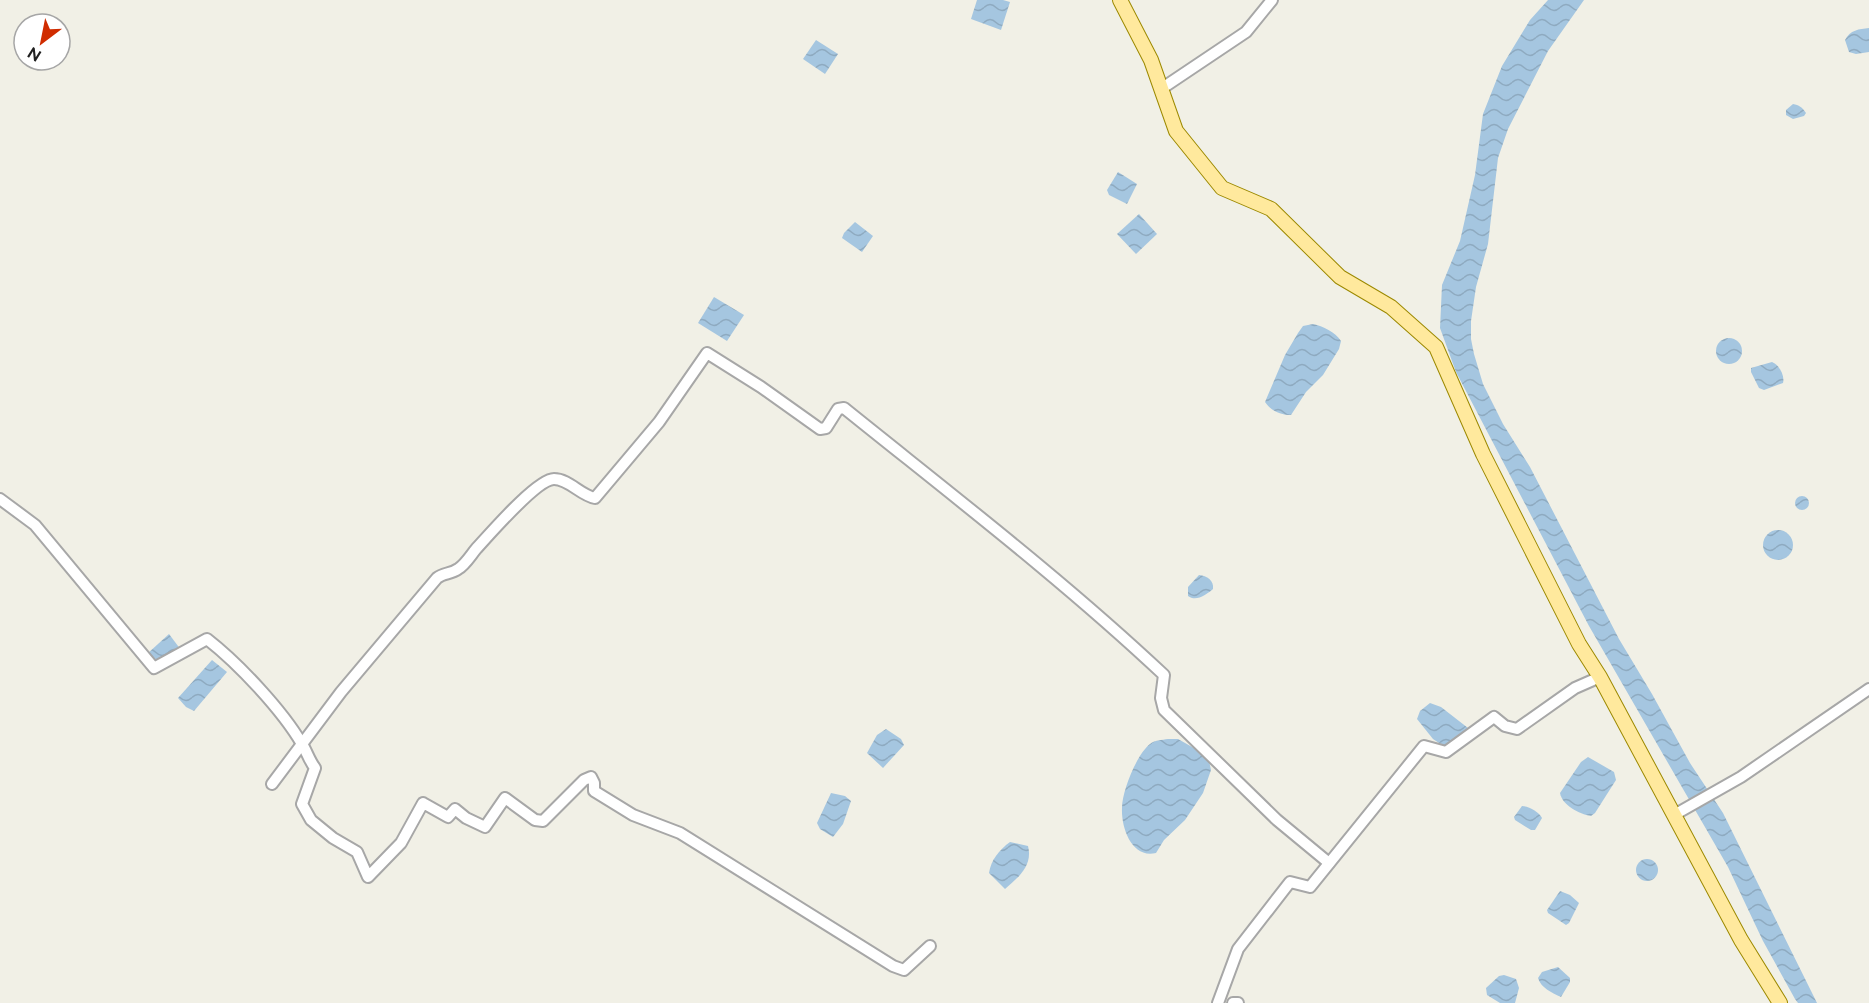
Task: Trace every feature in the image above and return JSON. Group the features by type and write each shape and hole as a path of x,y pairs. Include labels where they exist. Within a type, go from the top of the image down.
{"main road":[{"path":"1120,0 1151,60 1176,131 1222,188 1271,209 1340,277 1391,307 1436,347 1483,454 1579,645 1681,812 1741,940 1780,1003"}],"street":[{"path":"1161,89 1246,32 1272,0"},
{"path":"272,784 341,692 437,578 458,570 500,522 541,484 552,479 563,481 587,496 595,498 658,422 707,353 761,387 820,429 826,428 838,409 844,408 1017,548 1130,643 1164,675 1161,698 1164,710 1277,820 1329,863"},
{"path":"0,499 35,525 154,668 207,639 222,651 269,700 302,744 308,759 315,768 302,804 311,820 326,833 357,852 368,878 401,843 423,803 448,818 455,809 466,818 485,827 505,798 536,820 543,821 584,780 591,777 594,790 609,802 633,815 680,833 893,966 904,970 930,946"},
{"path":"1218,1003 1238,949 1290,882 1310,887 1424,746 1446,752 1494,717 1505,726 1517,729 1575,688 1600,677"},
{"path":"1681,812 1740,777 1869,688"},
{"path":"1233,1003 1238,1003"}],"water":[{"path":"977,0 1010,2 1001,30 971,19"},
{"path":"1548,0 1584,0 1548,51 1508,129 1498,158 1488,244 1476,287 1471,321 1474,354 1483,384 1503,424 1530,467 1619,639 1690,763 1723,813 1817,1003 1798,1003 1795,999 1763,941 1728,867 1589,626 1456,372 1440,328 1442,285 1460,241 1475,175 1483,114 1502,66 1530,20"},
{"path":"1869,28 1869,52 1856,54 1849,52 1845,40 1849,34"},
{"path":"816,40 838,54 825,74 803,59"},
{"path":"1793,104 1803,109 1806,113 1804,116 1793,119 1786,115 1786,110"},
{"path":"1118,172 1137,184 1127,204 1109,195 1107,190"},
{"path":"1139,214 1157,234 1136,254 1117,234"},
{"path":"855,222 873,236 862,252 842,238"},
{"path":"714,297 744,315 727,341 698,323"},
{"path":"1313,324 1336,335 1341,341 1339,349 1323,375 1306,392 1291,415 1280,413 1270,408 1265,402 1285,355 1298,333 1303,326"},
{"path":"1729,338 1738,342 1742,351 1738,360 1729,364 1720,360 1716,351 1720,342"},
{"path":"1772,362 1781,371 1783,383 1764,390 1759,388 1751,368"},
{"path":"1799,496 1805,496 1809,503 1805,510 1799,510 1795,506 1795,500"},
{"path":"1778,530 1784,531 1792,539 1792,551 1784,559 1778,560 1772,559 1764,551 1763,545 1764,539 1772,531"},
{"path":"1199,575 1209,579 1213,589 1201,597 1191,598 1188,596 1188,587"},
{"path":"169,634 181,650 159,668 147,654"},
{"path":"212,660 227,672 194,711 186,707 178,698"},
{"path":"1430,703 1441,707 1468,728 1469,732 1445,747 1433,739 1417,719 1420,711"},
{"path":"886,729 901,739 904,745 883,768 867,753 877,735"},
{"path":"1178,739 1208,756 1211,770 1203,793 1185,820 1164,840 1156,853 1148,854 1134,847 1126,833 1122,816 1123,801 1131,773 1145,749 1154,742"},
{"path":"1588,757 1614,772 1616,780 1591,816 1572,808 1564,801 1560,793 1581,762"},
{"path":"831,793 845,796 851,801 843,824 833,837 820,829 817,823"},
{"path":"1522,806 1534,810 1542,818 1535,830 1515,820 1514,817"},
{"path":"1010,842 1028,846 1029,853 1024,870 1005,889 989,873 996,856"},
{"path":"1647,859 1657,866 1658,870 1651,880 1647,881 1637,874 1636,870 1643,860"},
{"path":"1560,891 1570,895 1579,903 1566,925 1547,910"},
{"path":"1558,967 1570,978 1561,997 1544,987 1538,978 1542,972"},
{"path":"1504,975 1516,979 1519,988 1515,1003 1500,1003 1487,995 1486,988 1499,976"}]}
